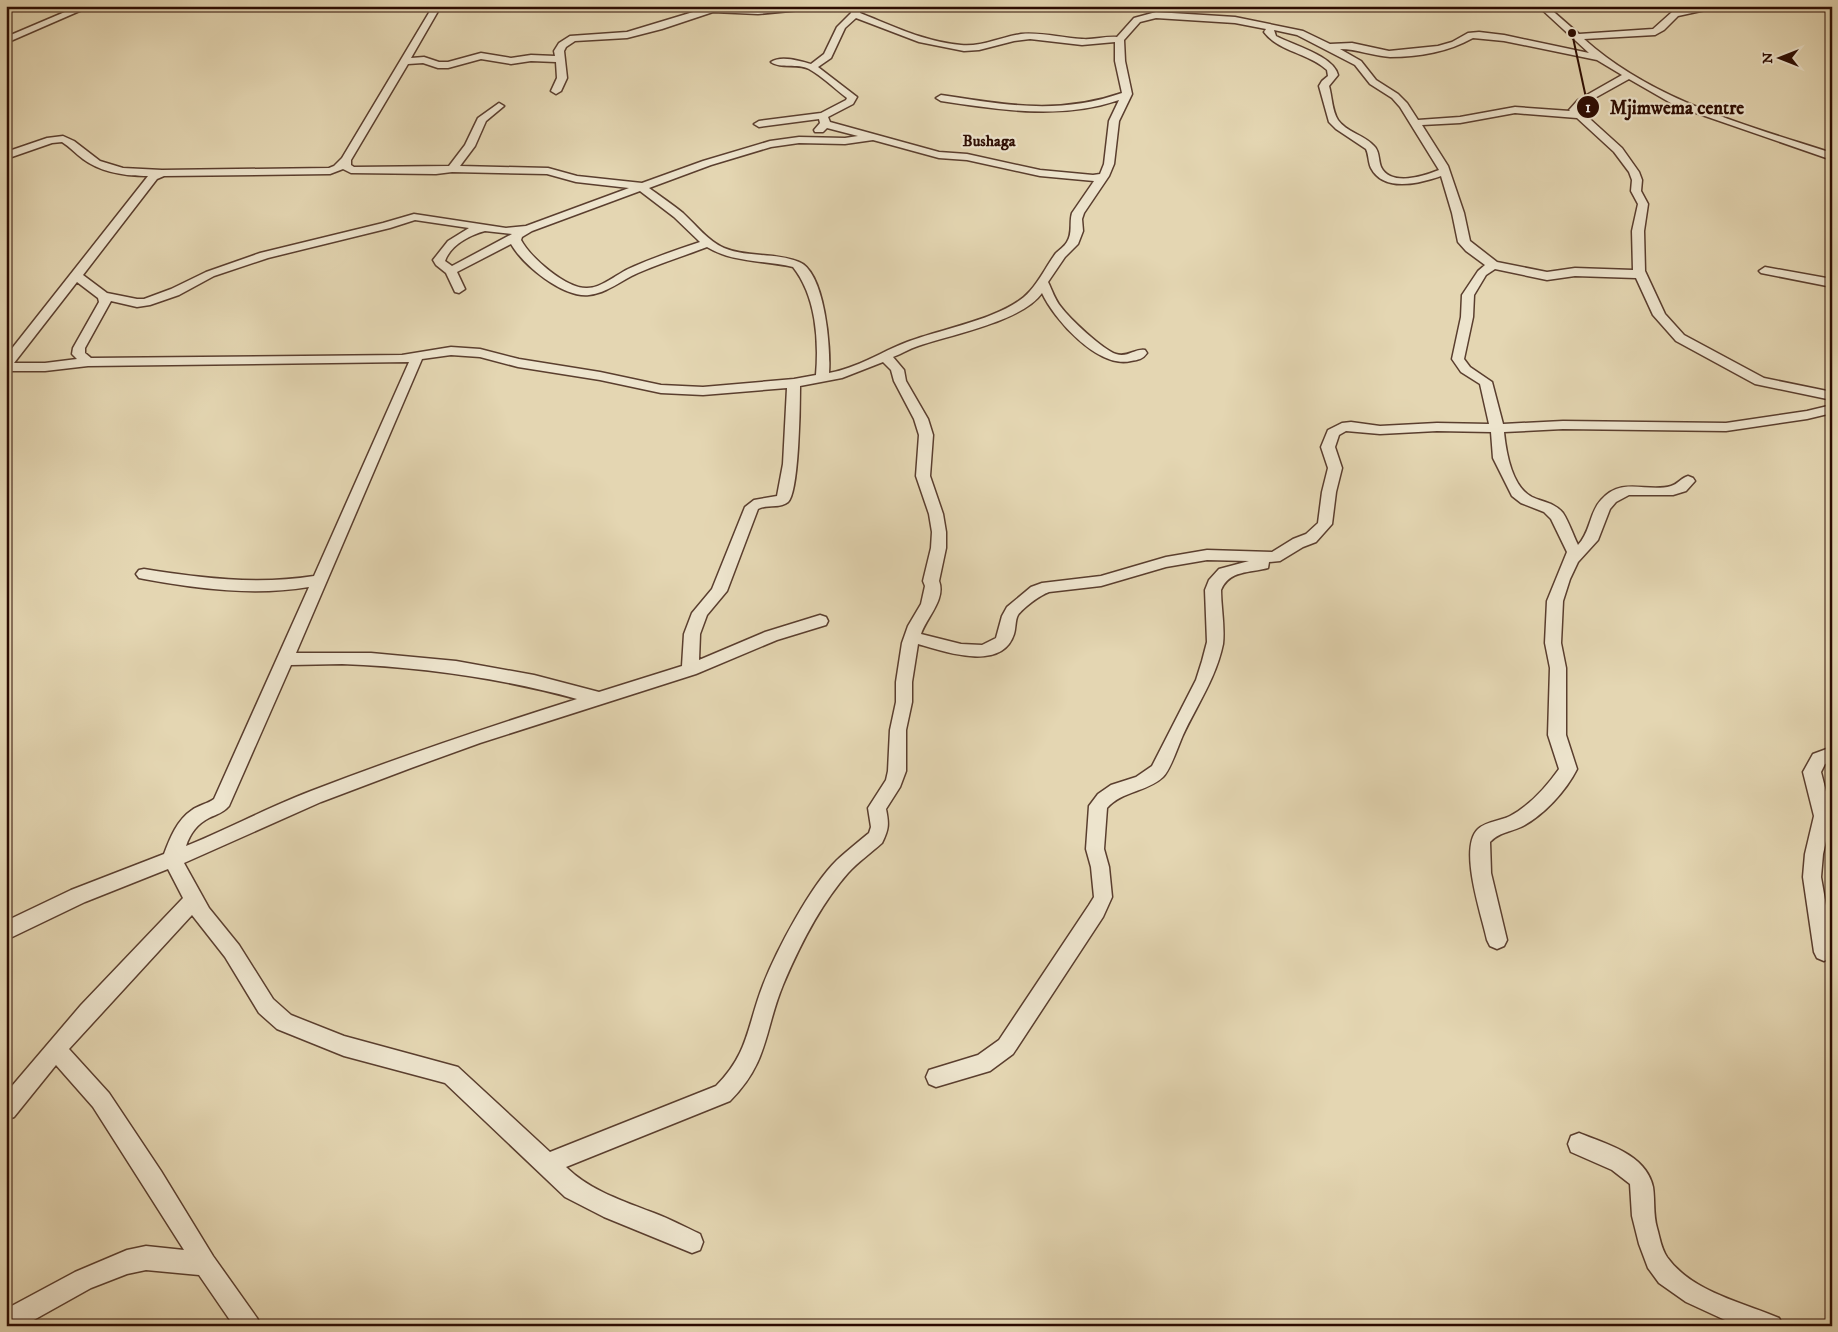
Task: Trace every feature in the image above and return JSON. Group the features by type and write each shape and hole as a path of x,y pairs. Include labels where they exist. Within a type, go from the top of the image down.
{"street":[{"path":"6,40 87,6"},
{"path":"6,156 46,142 63,139 97,164 129,172 330,171 338,168 346,160 437,6"},
{"path":"556,91 562,78 559,51 562,45 577,36 627,35 659,27 712,9 758,11 811,6"},
{"path":"1542,6 1600,58 1696,111 1832,157"},
{"path":"1576,37 1655,32 1659,31 1670,16 1720,6"},
{"path":"812,67 828,56 841,27 855,10 924,41 957,47 976,48 1003,39 1033,36 1046,36 1084,43 1108,39 1120,40"},
{"path":"6,366 45,367 88,362 278,359 370,360 417,357 451,351 480,353 518,363 679,390 746,388 794,383 856,370 912,344 991,319 1019,306 1034,294 1061,255 1072,244 1077,231 1076,218 1078,212 1104,176 1109,164 1114,121 1127,94 1120,61 1120,40 1137,20 1156,15 1235,20 1300,34 1329,46 1358,63 1376,85 1400,100 1430,144 1445,171 1458,213 1464,242 1470,249 1493,265 1547,276 1575,272 1640,274"},
{"path":"1271,28 1268,32 1275,40 1312,55 1331,67 1334,74 1333,77 1324,86 1333,120 1369,146 1374,156 1375,166 1380,172 1393,179 1414,181 1445,171"},
{"path":"1329,46 1352,46 1389,54 1439,49 1455,44 1471,35 1479,35 1504,38 1600,58"},
{"path":"403,61 424,60 448,65 481,56 511,61 531,58 560,59"},
{"path":"776,62 798,63 812,67 852,97 850,102 824,120 814,134 799,140"},
{"path":"1629,75 1581,102 1574,110 1577,115 1618,150 1634,172 1637,180 1636,191 1643,204 1638,231 1640,274 1659,315 1680,338 1760,381 1832,396"},
{"path":"941,98 1019,108 1061,109 1083,107 1127,94"},
{"path":"452,169 470,146 482,120 499,106"},
{"path":"1414,123 1460,120 1515,110 1577,115"},
{"path":"759,124 810,116 873,137 939,155 967,157 1040,173 1093,178 1104,176"},
{"path":"451,271 528,229 707,163 770,144 799,140 845,141 873,137"},
{"path":"346,160 346,166 351,170 436,171 452,169 555,172 576,179 643,187 678,215 708,243 729,253 791,263 801,268 822,323 824,364 822,378"},
{"path":"6,366 122,218 149,180 163,173"},
{"path":"76,275 104,296 137,303 146,302 175,292 210,274 264,255 386,226 414,217 506,231 528,229"},
{"path":"459,288 451,271 440,263 442,255 464,234 484,228"},
{"path":"516,237 517,245 544,273 572,288 584,292 598,289 647,266 708,243"},
{"path":"1493,265 1482,273 1468,294 1467,317 1458,358 1461,368 1486,382 1497,428 1500,458 1517,493 1526,500 1549,509 1557,516 1574,552 1555,601 1553,643 1558,668 1557,734 1568,769 1563,778 1520,820 1488,833 1481,840 1479,856 1498,940"},
{"path":"1765,271 1832,283"},
{"path":"1043,283 1055,308 1099,351 1114,358 1125,359 1138,356 1141,353"},
{"path":"88,362 78,354 79,348 106,302 104,296"},
{"path":"417,357 223,801 215,810 200,815 190,822 180,836 172,858 193,900 232,951 266,1006 284,1022 344,1046 451,1074 573,1189 612,1209 655,1225 692,1242"},
{"path":"547,1164 723,1094 738,1079 751,1057 773,985 802,926 830,880 880,833 877,808 894,782 897,771 898,730 904,702 904,682 912,637 916,626 929,606 933,586 931,581 941,537 936,513 924,484 922,472 926,463 928,442 925,429 900,381 900,375 894,365 885,357"},
{"path":"690,670 692,634 700,613 719,591 752,507 757,503 774,502 784,498 790,464 794,383"},
{"path":"936,1076 983,1064 1006,1047 1096,911 1103,897 1100,867 1095,849 1098,806 1117,790 1142,782 1158,771 1178,728 1204,680 1210,661 1215,642 1213,590 1217,580 1224,573 1262,564 1276,557 1298,543 1311,538 1325,524 1335,468 1328,447 1333,433 1342,427 1351,426 1380,430 1563,425 1726,427 1807,415 1832,409"},
{"path":"1572,559 1597,529 1600,510 1616,495 1630,490 1670,492 1682,489 1688,481"},
{"path":"912,637 961,650 984,651 1002,642 1013,611 1036,591 1048,587 1101,581 1166,562 1207,555 1276,557"},
{"path":"144,574 176,580 248,584 302,584 320,580"},
{"path":"6,931 78,896 203,847 315,797 396,766 475,738 690,670 771,636 820,621"},
{"path":"286,659 329,658 427,664 514,677 598,698"},
{"path":"1824,952 1812,877 1814,854 1824,846 1823,816 1812,772 1819,759 1832,754"},
{"path":"6,1110 56,1049 193,900"},
{"path":"56,1049 100,1100 153,1178 205,1264 249,1326"},
{"path":"1579,1144 1628,1167 1637,1176 1642,1187 1643,1219 1659,1266 1665,1272 1678,1284 1705,1299 1742,1316 1771,1326"},
{"path":"6,1322 83,1280 127,1262 146,1258 205,1264"}],"place":[{"name":"Mjimwema centre","path":"1572,33"}],"district":[{"name":"Bushaga","path":"989,141"}]}
